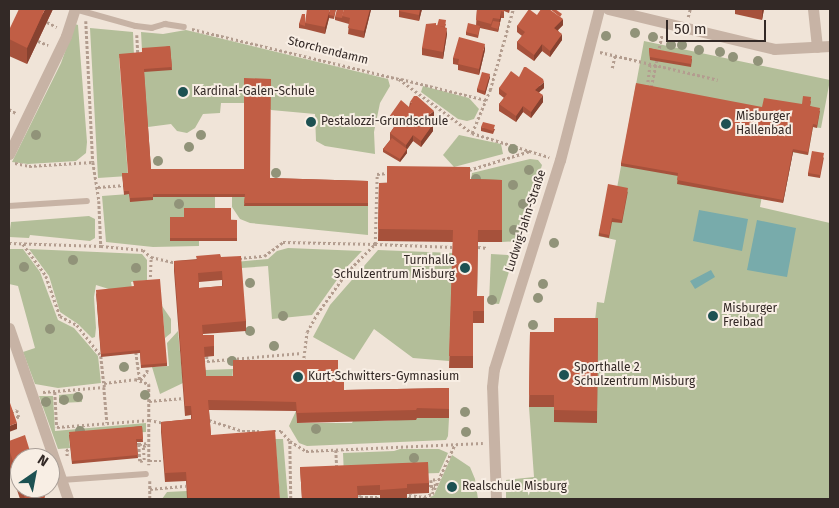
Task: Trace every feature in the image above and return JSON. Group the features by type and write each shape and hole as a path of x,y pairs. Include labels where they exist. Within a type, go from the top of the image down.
{"street":[{"name":"Ludwig-Jahn-Straße","path":"496,499 492,388 494,369 560,160 599,9"},
{"path":"608,9 774,49 830,46"},
{"path":"813,9 817,47"},
{"path":"9,154 66,36 81,10"},
{"path":"9,328 68,499"}],"lane":[{"path":"81,10 136,26 152,28 165,24 184,27"},
{"path":"9,206 87,201"},
{"path":"62,480 148,474"}],"path":[{"path":"472,133 486,100 513,9"},
{"path":"81,10 101,246"},
{"path":"47,22 57,27"},
{"path":"650,64 649,90 656,66 664,23"},
{"path":"136,26 138,56"},
{"name":"Storchendamm","path":"184,27 399,79 472,133 560,160"},
{"path":"38,41 50,46"},
{"path":"589,49 718,80"},
{"path":"612,68 615,55"},
{"path":"399,79 486,100"},
{"path":"9,109 17,113"},
{"path":"467,170 530,151"},
{"path":"9,162 29,166 93,162"},
{"path":"303,369 302,353 306,332 347,272 375,244 377,174 396,173"},
{"path":"97,187 129,184"},
{"path":"231,259 264,256 283,242 453,247"},
{"path":"9,243 101,246 143,250 151,257 170,263 183,262"},
{"path":"22,244 46,276 60,316 77,325 101,356 107,423"},
{"path":"478,247 488,248"},
{"path":"142,283 151,282 151,257"},
{"path":"101,356 104,355 103,347"},
{"path":"129,353 137,352 140,380"},
{"path":"206,356 207,361 302,353"},
{"path":"140,380 147,372 146,365"},
{"path":"104,383 140,380 149,384 149,468"},
{"path":"31,393 104,387"},
{"path":"55,392 57,427 149,420 165,423"},
{"path":"149,401 184,398"},
{"path":"11,412 17,410 18,414"},
{"path":"14,419 19,417 18,414 25,411"},
{"path":"209,420 242,432 281,431 300,449 306,451 494,443"},
{"path":"290,441 291,499"},
{"path":"138,444 148,444 142,446 144,460 140,461 138,444"},
{"path":"409,499 409,495 423,496 432,494 455,444"},
{"path":"336,450 338,476"},
{"path":"149,461 163,461"},
{"path":"148,474 150,499"},
{"path":"429,486 435,486 435,480 431,480 432,488 434,489"},
{"path":"150,489 186,486"},
{"path":"360,495 360,497 378,498"}],"green space":[{"path":"75,24 78,25 87,142 86,153 76,161 28,164 12,162 61,63"},
{"path":"90,28 133,32 134,56 119,58 128,176 98,178"},
{"path":"186,30 388,79 390,86 380,103 374,132 375,154 325,146 316,141 315,114 271,110 245,82 244,103 221,103 220,113 203,114 195,128 187,133 177,131 171,124 148,127 144,72 170,50 142,51 141,32 163,34"},
{"name":"Misburger Freibad","path":"644,41 830,80 821,128 813,127 808,155 779,150 771,145 760,207 830,223 830,499 506,499 506,480 534,477 529,407 554,407 554,422 597,422 594,330 597,302 604,303 616,240 598,236 602,220 617,188"},
{"path":"423,86 469,98 479,109 474,119 467,121 458,119 421,92"},
{"path":"459,135 501,144 503,154 454,167 443,155"},
{"path":"530,159 538,160 542,165 520,238 518,241 502,242 502,192 470,191 472,173"},
{"path":"129,194 130,201 153,197 215,197 215,211 184,211 184,220 170,241 199,241 199,246 153,247 106,242 102,196"},
{"path":"232,197 245,197 245,206 368,206 368,235 250,223 240,219 232,207"},
{"path":"89,216 95,219 95,238 90,241 30,235 29,238 9,237 11,222"},
{"path":"288,248 362,251 344,270 312,315 272,319 268,266 241,268 225,263 268,259 277,251"},
{"path":"9,249 23,249 40,272 58,320 74,328 98,356 101,383 58,388 35,384 23,352 35,348 18,286 9,284"},
{"path":"29,249 142,254 147,260 147,280 131,282 132,288 112,290 96,285 94,297 96,328 95,337 92,338 78,324 60,312 49,276"},
{"path":"378,250 453,253 449,361 413,358 374,329 354,360 313,337 330,305"},
{"path":"491,254 508,255 512,262 499,304 489,303"},
{"path":"162,306 171,319 171,333 165,338"},
{"path":"178,331 183,383 160,394 152,367 169,366 167,343"},
{"path":"233,369 232,386 206,386 205,370"},
{"path":"81,393 82,402 59,403 59,395"},
{"path":"39,396 53,396 55,431 146,423 146,432 69,436 70,448 58,448"},
{"path":"296,411 297,423 352,423 353,421 449,418 448,436 446,440 307,446 299,443 289,426"},
{"path":"275,439 283,439 288,499 280,499"},
{"path":"400,449 439,449 448,453 439,473 344,476 343,453 394,451"},
{"path":"452,455 470,467 475,479 478,499 428,499 434,495"},
{"path":"187,491 187,499 162,499 167,492"}],"water":[{"path":"699,210 748,219 742,251 693,241"},
{"path":"757,220 796,228 787,277 747,270"},
{"path":"711,270 715,277 695,289 690,281"}],"building":[{"path":"19,9 45,9 27,48 9,39 9,30"},
{"path":"307,9 330,9 325,27 305,23"},
{"path":"330,9 336,9 334,16 329,15"},
{"path":"337,9 344,9 342,18 335,17"},
{"path":"344,9 370,9 364,31 348,28 350,18 342,16"},
{"path":"399,9 420,9 419,15 399,11"},
{"path":"477,9 504,9 504,12 501,11 500,19 493,18 491,24 476,20"},
{"path":"529,9 537,15 541,9 549,9 563,19 554,28 562,34 550,51 542,44 534,55 517,42 525,32 517,26"},
{"path":"550,9 555,9 562,14 560,17"},
{"path":"302,14 305,14 305,26 299,24"},
{"path":"439,19 446,20 445,27 437,26"},
{"path":"493,21 500,22 498,29 491,27"},
{"path":"436,23 436,25 447,28 443,52 422,48 426,24"},
{"path":"468,23 480,26 478,35 466,32"},
{"path":"459,37 485,44 479,69 458,64 459,59 453,58"},
{"path":"170,46 172,67 144,69 151,169 244,169 244,78 271,79 270,178 368,181 368,203 244,203 245,194 153,194 153,197 130,198 129,191 124,191 122,173 128,173 119,54 142,52 142,48"},
{"path":"649,48 692,56 691,64 650,57"},
{"path":"524,67 543,79 544,82 535,90 543,95 531,112 523,106 516,116 499,104 507,94 499,88 511,71 519,77"},
{"path":"482,72 490,74 485,91 477,89"},
{"name":"Misburger Hallenbad","path":"636,83 762,107 764,98 802,104 803,96 811,97 810,106 820,108 817,125 813,124 808,152 793,149 783,200 677,180 678,173 621,163"},
{"path":"414,96 417,96 434,111 425,118 433,124 421,141 413,135 406,145 390,133 397,123 389,117 401,100 409,107"},
{"path":"483,122 495,125 493,131 481,127"},
{"path":"392,138 407,149 400,159 383,149"},
{"path":"812,151 824,153 820,175 808,173"},
{"name":"Turnhalle Schulzentrum Misburg","path":"387,166 470,167 470,179 502,180 502,230 478,230 477,296 484,296 484,311 473,311 473,356 449,356 453,230 378,229 379,183 387,183"},
{"path":"608,184 628,188 622,220 612,218 609,235 599,233"},
{"path":"184,208 231,208 231,220 237,220 237,238 170,238 170,217 184,217"},
{"path":"220,254 221,257 241,256 246,321 202,325 203,335 214,335 214,346 204,347 206,376 233,376 233,360 338,360 338,382 344,382 344,390 449,388 449,409 417,408 416,410 297,413 296,402 208,400 211,435 275,430 280,499 188,499 186,472 165,473 161,422 192,419 191,406 185,406 174,261 197,260 196,256","holes":["222,271 223,286 199,288 198,273"]},
{"path":"160,279 167,363 141,365 140,350 101,354 96,290 134,286 133,281"},
{"name":"Sporthalle 2 Schulzentrum Misburg","path":"554,318 598,318 597,411 554,410 554,395 529,395 530,332 554,332"},
{"path":"9,400 17,423 9,426"},
{"path":"142,426 143,439 136,439 138,455 72,461 69,432"},
{"path":"25,435 29,448 10,448 10,452 9,441"},
{"path":"428,462 429,483 407,484 407,488 380,490 380,485 357,486 358,499 302,499 300,467"},
{"path":"25,498 42,498 39,499"}],"place":[{"name":"Kardinal-Galen-Schule","path":"183,92"},
{"name":"Pestalozzi-Grundschule","path":"311,122"},
{"name":"Misburger Hallenbad","path":"726,124"},
{"name":"Turnhalle Schulzentrum Misburg","path":"465,268"},
{"name":"Misburger Freibad","path":"713,316"},
{"name":"Sporthalle 2 Schulzentrum Misburg","path":"564,375"},
{"name":"Kurt-Schwitters-Gymnasium","path":"298,377"},
{"name":"Realschule Misburg","path":"452,487"}]}
